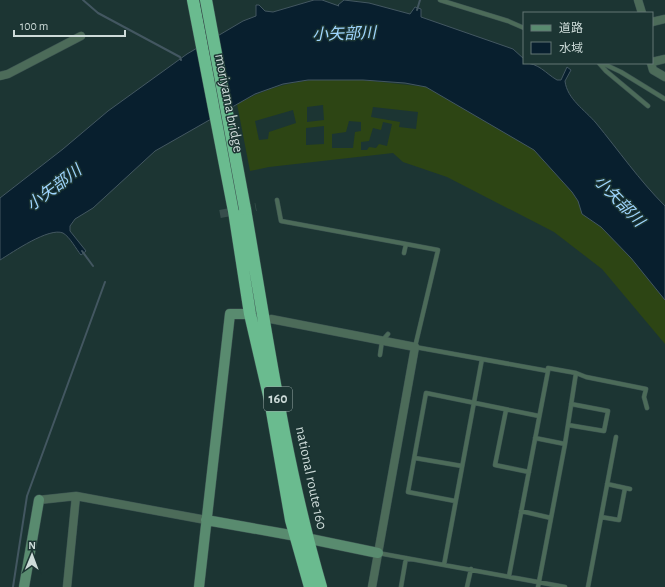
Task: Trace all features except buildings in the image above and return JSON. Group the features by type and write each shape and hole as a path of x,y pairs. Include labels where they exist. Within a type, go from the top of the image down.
{"highway":[{"name":"moriyama bridge","path":"193,0 240,210"},
{"name":"moriyama bridge","path":"206,0 240,210"},
{"name":"national route 160","path":"240,210 250,314 270,400 291,520 310,587"},
{"name":"national route 160","path":"240,210 264,321 285,434 308,539 321,587"}],"street":[{"path":"638,0 642,12"},
{"path":"653,22 665,19"},
{"path":"0,76 8,74 81,36"},
{"path":"653,62 665,59"},
{"path":"651,64 653,70 665,77"},
{"path":"198,587 230,314 250,314"},
{"path":"264,321 271,318 415,347 372,587"},
{"path":"24,587 38,500 76,496 363,548 378,553"},
{"path":"66,587 76,496"}],"lane":[{"path":"440,0 508,21 523,28"},
{"path":"602,64 606,71 648,106"},
{"path":"603,64 621,72 665,99"},
{"path":"276,200 281,221 438,250 415,347 548,371"},
{"path":"404,253 406,244"},
{"path":"380,355 382,341 388,334"},
{"path":"444,565 482,359"},
{"path":"509,576 548,368 646,389 644,398 647,408"},
{"path":"539,585 565,444 576,373"},
{"path":"455,501 408,492 426,393 539,416"},
{"path":"568,425 604,432 608,411 571,404"},
{"path":"506,410 495,465 529,472"},
{"path":"588,587 616,437"},
{"path":"535,438 565,444"},
{"path":"415,458 462,466"},
{"path":"607,484 630,489"},
{"path":"601,517 619,520 625,488"},
{"path":"521,512 551,518"},
{"path":"378,553 509,576 539,585 565,587"},
{"path":"401,587 406,558"},
{"path":"467,587 470,569"}],"green space":[{"path":"312,80 363,80 426,87 534,150 572,192 578,201 582,214 601,227 631,258 665,300 665,344 602,269 554,232 447,177 403,162 393,153 269,167 250,171 237,104 268,90","holes":["323,105 324,120 307,122 307,107","373,107 418,112 416,129 399,127 400,122 371,117","293,110 296,123 269,132 268,139 259,140 255,121","349,121 361,122 361,131 355,132 353,148 332,148 332,134 346,132","383,122 392,124 387,146 379,144 376,148 369,147 367,150 361,150 361,142 369,141 373,128 381,130","324,126 324,144 306,145 306,128"]}],"water":[{"name":"小矢部川","path":"314,0 322,0 339,6 338,5 344,0 369,3 410,14 415,7 421,9 421,17 513,49 523,58 523,64 534,65 557,80 561,80 567,67 571,70 565,81 566,87 573,99 596,123 638,176 665,206 665,300 631,258 601,227 582,214 578,201 572,192 534,150 426,87 405,83 363,80 308,80 283,84 255,94 155,151 93,208 75,219 70,226 70,231 86,251 81,255 66,235 57,232 31,241 0,260 0,198 63,149 108,111 187,54 243,21 256,16 256,5 259,5 265,11 273,12"}],"waterway":[{"path":"83,0 98,13 180,57 181,60"},
{"path":"417,10 420,0"},
{"path":"82,251 93,266"},
{"path":"13,587 27,496 105,282"}],"tunnel":[{"path":"220,214 256,207"}]}
